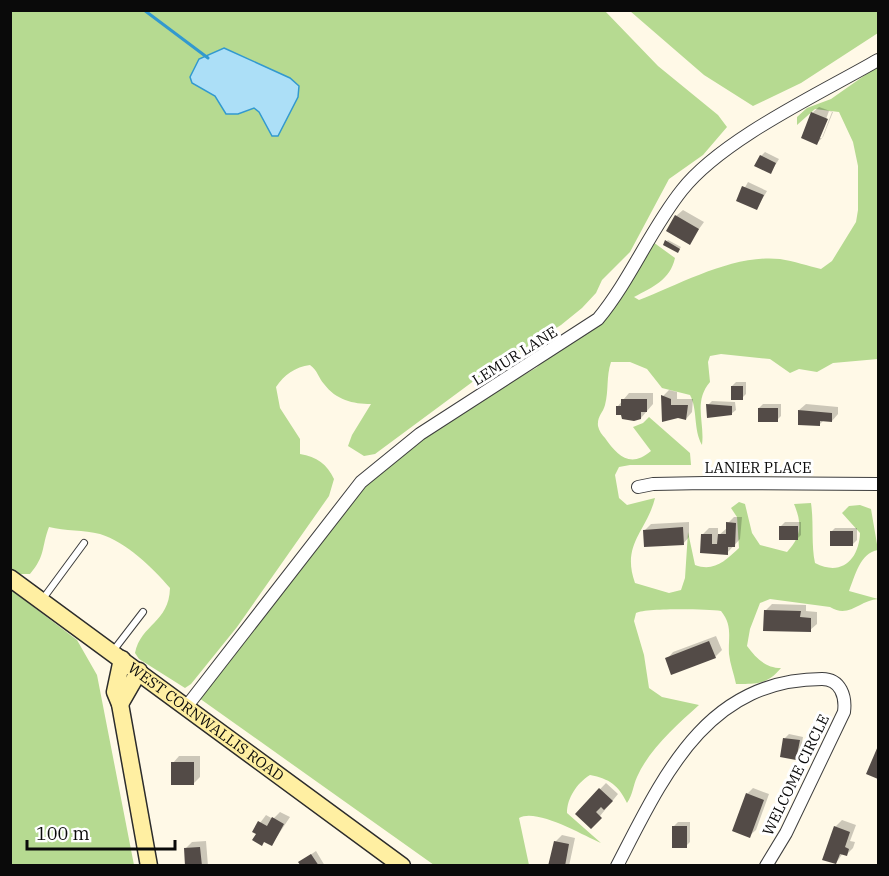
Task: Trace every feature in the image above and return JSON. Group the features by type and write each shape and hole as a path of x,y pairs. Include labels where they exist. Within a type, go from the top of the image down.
{"street":[{"name":"LEMUR LANE","path":"187,706 361,482 420,434 598,319 613,301 682,190 701,168 751,133 879,60"},
{"name":"LANIER PLACE","path":"638,487 653,484 694,483 879,484"},
{"name":"WEST CORNWALLIS ROAD","path":"10,578 118,655 402,866"},
{"path":"118,655 115,692 120,704 148,866"},
{"path":"120,704 139,671"},
{"name":"WELCOME CIRCLE","path":"617,866 668,773 705,725 724,708 746,695 795,682 826,679 837,684 843,692 844,712 786,833 766,866"}],"lane":[{"path":"41,600 84,543"},
{"path":"118,655 142,612"}],"green space":[{"path":"10,11 605,11 658,66 718,115 727,127 703,155 669,179 630,252 602,280 596,293 582,308 561,325 475,380 375,454 364,456 348,446 371,404 351,402 334,394 310,365 290,372 283,379 276,387 280,408 300,439 300,454 321,462 334,479 329,496 237,627 191,684 185,688 139,659 135,653 138,643 165,609 170,588 156,572 129,549 100,534 49,527 41,556 30,574 17,574 11,569"},
{"path":"630,11 878,11 878,33 801,83 753,106 704,75"},
{"path":"878,66 878,359 833,363 817,372 799,369 790,373 770,359 721,354 710,356 708,362 710,382 702,397 701,405 702,445 697,433 690,395 662,388 647,369 630,362 611,362 606,399 599,417 598,428 619,454 625,458 637,459 651,451 633,427 643,423 649,417 690,453 691,465 630,465 619,467 615,475 619,498 627,505 655,498 633,548 631,558 635,583 669,593 681,590 685,578 688,532 695,565 714,566 729,557 739,548 737,517 731,508 739,502 745,504 752,533 760,545 787,552 796,540 799,529 794,504 811,503 815,563 825,567 841,567 852,558 856,551 860,533 842,513 849,506 860,505 871,509 878,550 862,560 849,591 878,599 843,611 830,607 770,599 760,603 750,629 747,646 761,662 781,668 766,681 750,684 736,684 729,654 729,627 721,611 690,609 636,613 634,621 644,655 649,688 662,697 699,705 649,756 642,766 627,803 617,787 603,779 590,775 577,787 571,796 567,813 601,843 548,819 527,816 519,818 529,865 434,865 199,698 374,476 453,415 536,368 559,348 580,336 653,242 675,258 673,266 665,277 634,297 639,300 708,272 744,261 780,259 821,269 832,261 856,222 858,166 853,142 839,112 815,109 797,125 797,117 807,108 831,99"},
{"path":"10,589 77,640 97,675 134,865 11,865"}],"water":[{"path":"224,48 290,78 299,86 298,97 278,136 272,136 259,112 254,108 238,114 226,114 215,96 192,83 190,77 199,59"}],"building":[{"path":"811,112 828,119 817,145 801,138"},
{"path":"760,155 776,163 771,174 754,166"},
{"path":"742,186 764,195 757,210 736,201"},
{"path":"675,215 699,229 690,245 666,231"},
{"path":"665,240 680,249 678,253 663,245"},
{"path":"731,386 743,386 743,400 731,400"},
{"path":"661,395 671,399 671,405 688,405 686,420 678,418 662,422"},
{"path":"621,399 647,399 647,412 641,412 641,419 634,421 622,419 621,415 616,415 616,406 621,406"},
{"path":"706,404 732,406 732,415 707,418"},
{"path":"758,408 778,408 778,422 758,422"},
{"path":"798,410 832,413 832,422 820,421 820,426 798,425"},
{"path":"726,522 736,523 735,547 728,547 728,555 700,553 701,534 712,534 712,544 717,544 718,534 726,534"},
{"path":"779,526 798,526 798,540 779,540"},
{"path":"683,527 684,545 644,547 643,530"},
{"path":"830,531 853,531 853,546 830,546"},
{"path":"764,610 801,611 800,617 811,618 811,632 763,631"},
{"path":"709,641 716,658 671,675 665,658"},
{"path":"783,738 800,740 796,760 780,757"},
{"path":"878,746 878,779 866,774"},
{"path":"171,762 194,762 194,785 171,785"},
{"path":"599,788 613,801 604,810 601,807 596,812 602,818 591,829 575,814"},
{"path":"746,793 764,800 750,838 732,831"},
{"path":"272,817 284,824 272,846 264,842 262,846 252,840 256,834 252,832 258,821 267,826"},
{"path":"672,826 687,826 687,848 672,848"},
{"path":"834,826 850,832 845,847 849,849 847,856 840,854 836,864 822,860"},
{"path":"554,841 569,844 565,866 548,866"},
{"path":"200,847 202,866 185,866 184,848"},
{"path":"311,854 319,866 301,866 298,862"}],"waterway":[{"path":"144,10 208,58"}]}
